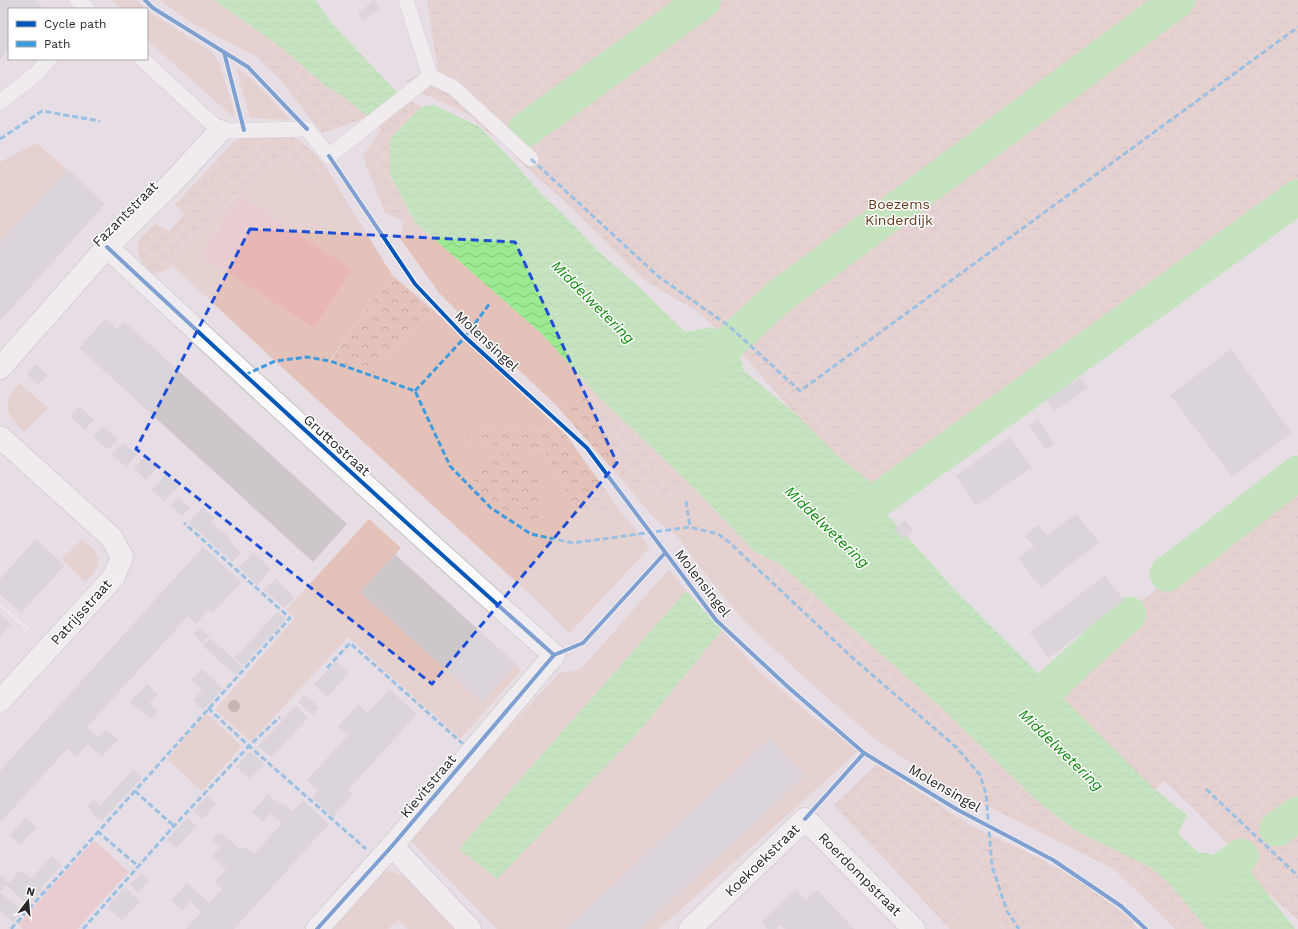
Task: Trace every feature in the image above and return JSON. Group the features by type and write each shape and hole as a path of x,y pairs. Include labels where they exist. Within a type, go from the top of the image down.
{"street":[{"name":"Fazantstraat","path":"0,368 107,247 171,184 220,131"},
{"name":"Gruttostraat","path":"107,247 420,536 554,655"},
{"name":"Patrijsstraat","path":"0,437 112,538 122,557 113,578 0,702"},
{"name":"Kievitstraat","path":"317,929 392,846 554,655"},
{"name":"Koekoekstraat","path":"690,929 805,818"},
{"name":"Roerdompstraat","path":"805,818 914,929"},
{"path":"392,846 470,929"}],"lane":[{"path":"77,0 86,8"},
{"path":"406,0 430,76 454,88 531,159"},
{"path":"0,102 37,73 48,60"},
{"path":"143,60 220,131 307,129 330,156 430,76"}],"path":[{"path":"0,605 29,630"}],"highlighted area":[{"path":"250,229 515,242 617,463 432,684 136,449"}],"green space":[{"path":"111,0 136,0 145,8 120,8"},
{"path":"160,0 214,0 281,47 255,56 190,22"},
{"name":"Boezems Kinderdijk","path":"427,0 1298,0 1298,187 870,494 829,453 737,348 698,312 644,280 572,208 518,160 505,143 497,136 491,135 468,114 415,90 406,81 429,69 438,71"},
{"path":"148,10 212,52 220,65 235,114 233,117 148,41"},
{"path":"281,47 322,83 345,98 402,95 421,107 390,139 390,175 406,206 404,221 385,213 363,156 381,130 368,117 322,133 277,76 255,56"},
{"path":"235,66 264,91 290,120 250,118"},
{"path":"273,134 290,136 297,139 310,149 324,164 312,186 284,152 182,245 175,261 169,268 160,273 154,274 150,271 143,263 139,255 138,244 140,239 155,223 169,232 184,214 175,205 233,142 243,138"},
{"path":"36,143 68,170 0,241 0,162"},
{"path":"284,152 312,186 324,164 392,275 330,360 374,373 433,310 566,435 547,431 474,428 466,442 544,450 576,509 622,513 650,547 569,634 548,611 173,266 182,245"},
{"path":"406,206 415,222 543,335 598,396 556,405 478,332 439,293 400,238"},
{"path":"392,275 433,310 374,373 330,361"},
{"path":"19,383 48,408 24,432 9,414 7,403 13,390"},
{"path":"598,396 692,486 667,498 622,480 556,405"},
{"path":"474,428 547,431 566,435 622,513 576,509 544,450 465,442"},
{"path":"507,454 518,457 536,474 544,501 536,523 513,515 493,503 473,482 477,469 494,455"},
{"path":"1298,463 1298,920 1262,888 1239,856 1192,807 1164,781 1154,790 1040,677 1181,571 1173,552"},
{"path":"622,480 667,498 692,486 755,552 780,564 765,569 930,716 978,762 1003,814 937,781 870,735 808,681 743,620 698,565 678,537 655,519"},
{"path":"369,519 401,548 361,593 482,702 516,664 521,671 460,739 348,637 251,742 215,710 295,618 286,610"},
{"path":"82,539 94,550 98,559 96,570 85,582 62,559"},
{"path":"780,564 944,710 1036,800 1076,831 1150,867 1169,883 1207,929 1175,929 1114,869 1003,814 978,762 930,716 765,569"},
{"path":"669,569 686,591 459,849 636,735 722,630 759,671 812,716 859,750 659,929 497,929 410,840 478,761 559,673 580,670"},
{"path":"206,713 242,746 202,791 167,759"},
{"path":"877,764 972,826 1039,858 1082,882 1134,921 1135,929 1005,929 997,905 996,897 982,875 946,925 834,805"},
{"path":"383,870 397,873 411,880 460,929 408,929 398,920 388,929 328,929"},
{"path":"982,875 996,897 997,905 1005,929 950,929 946,925"}],"shaded area":[{"path":"240,197 352,269 314,328 202,256"},
{"path":"94,840 129,872 77,929 23,929 18,924"}],"water":[{"path":"214,0 315,0 335,27 398,93 368,117 345,98 322,83 281,47"},
{"name":"Middelwetering","path":"434,105 480,127 519,168 540,193 564,215 599,252 637,285 685,332 713,327 737,348 744,371 796,414 840,458 871,482 870,495 954,589 1154,789 1187,815 1178,834 1198,852 1230,858 1250,871 1295,929 1207,929 1169,883 1150,867 1076,831 1036,800 944,710 780,564 755,552 692,486 598,396 543,335 415,222 390,175 390,139 421,107"},
{"path":"686,591 722,630 636,735 497,879 459,849"}],"building":[{"path":"0,0 35,0 43,8 8,8 8,50 0,59"},
{"path":"374,0 380,8 364,21 358,14"},
{"path":"68,169 105,204 0,321 0,242"},
{"path":"106,318 117,329 124,321 347,524 313,562 79,348"},
{"path":"1231,349 1292,433 1232,477 1170,395"},
{"path":"36,364 48,375 38,385 27,374"},
{"path":"1081,377 1088,387 1055,411 1046,400"},
{"path":"79,406 94,420 85,430 70,416"},
{"path":"1038,419 1054,444 1046,449 1029,425"},
{"path":"103,426 118,440 108,450 93,437"},
{"path":"1010,437 1032,467 976,506 956,476"},
{"path":"123,443 137,454 126,467 112,454"},
{"path":"146,455 158,467 146,480 134,469"},
{"path":"166,474 179,486 164,501 152,490"},
{"path":"179,497 190,507 182,516 170,506"},
{"path":"202,507 215,518 211,523 230,538 228,540 241,552 232,562 189,523"},
{"path":"1076,513 1099,542 1041,588 1018,558 1034,546 1025,536 1038,525 1047,536"},
{"path":"905,520 913,530 903,539 895,529"},
{"path":"36,539 64,566 21,613 0,594 0,579"},
{"path":"203,547 241,582 213,613 208,610 196,624 188,616 87,727 98,737 106,729 118,739 102,757 88,744 76,757 67,749 0,823 0,771"},
{"path":"253,552 271,569 257,585 239,568"},
{"path":"395,554 516,664 482,702 360,592"},
{"path":"1105,575 1124,600 1049,658 1030,633"},
{"path":"276,579 295,598 284,608 264,590"},
{"path":"277,612 286,619 244,665 235,658"},
{"path":"0,614 11,624 0,637"},
{"path":"200,628 209,636 203,643 193,634"},
{"path":"210,638 243,667 235,675 203,646"},
{"path":"336,661 349,673 327,697 314,685"},
{"path":"202,669 223,689 203,710 193,701 202,690 191,680"},
{"path":"147,684 158,694 150,703 158,711 151,719 130,702"},
{"path":"389,689 417,714 348,790 353,794 333,817 312,798 318,791 307,780 348,735 338,727 358,704 368,713"},
{"path":"305,695 319,707 313,715 298,702"},
{"path":"296,706 308,718 272,757 258,746"},
{"path":"770,738 805,776 641,929 565,929"},
{"path":"250,751 264,764 250,779 236,767"},
{"path":"133,769 142,777 102,821 93,815 94,813 87,806 94,800 100,806"},
{"path":"268,794 279,804 285,804 293,811 303,800 329,824 234,929 186,929 201,912 190,901 182,910 171,901 187,883 209,903 222,889 215,882 226,870 212,856 220,847 212,841 216,834 222,834 239,848 246,847 254,854 282,823 271,813 263,822 252,812"},
{"path":"207,796 216,804 203,819 193,811"},
{"path":"26,817 37,827 20,845 10,835"},
{"path":"187,818 197,826 176,848 166,840"},
{"path":"52,856 62,865 28,905 6,885 0,892 0,875 9,883 20,870 31,879"},
{"path":"141,873 149,881 138,892 130,885"},
{"path":"125,887 140,902 122,920 107,907"},
{"path":"796,889 806,900 817,890 854,929 785,929 781,925 776,929 768,929 761,922"},
{"path":"0,892 22,911 13,922 0,911"}],"waterway":[{"path":"525,130 704,0"},
{"path":"698,377 730,342 780,296 1178,0"},
{"name":"Middelwetering","path":"841,535 864,510 1298,197"},
{"path":"1167,574 1298,473"},
{"name":"Middelwetering","path":"1025,715 1052,685 1129,614"},
{"path":"1277,829 1298,814"},
{"path":"1203,885 1241,856"}],"marked path":[{"path":"531,159 659,277 729,326 800,391 1298,27"},
{"path":"0,139 42,111 100,121"},
{"path":"415,391 465,337 490,303"},
{"path":"245,375 275,361 307,357 330,361 415,391 450,466 491,508 531,534 573,543 690,527 718,534 729,542 856,661 956,747 980,775 986,794 992,866 1007,911 1019,929"},
{"path":"686,501 690,527"},
{"path":"11,929 290,618 184,523"},
{"path":"327,668 350,643 463,744"},
{"path":"208,708 366,849"},
{"path":"83,929 174,826 249,746 280,717"},
{"path":"1206,789 1298,876"},
{"path":"135,791 174,826"},
{"path":"97,831 138,866"}],"cycle path":[{"path":"145,0 153,8 248,67 307,129"},
{"path":"224,52 244,130"},
{"name":"Molensingel","path":"329,156 415,284 465,337 587,448 716,620 788,687 864,753 958,810 1053,860 1121,906 1146,929"},
{"path":"107,247 329,452 554,655"},
{"name":"Molensingel","path":"317,929 392,846 554,655 583,643 665,553"},
{"path":"805,819 864,753"}]}
